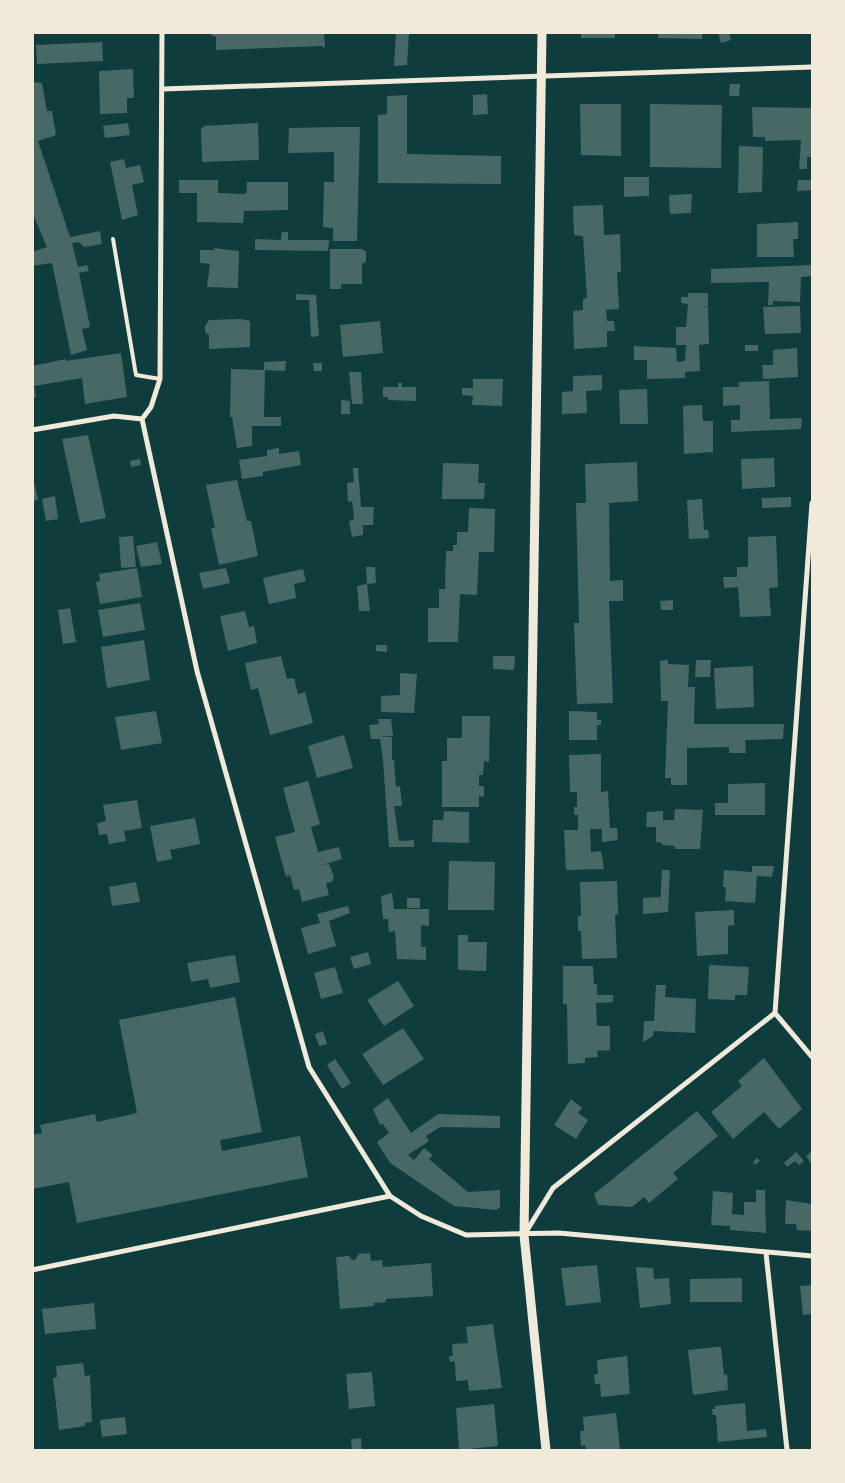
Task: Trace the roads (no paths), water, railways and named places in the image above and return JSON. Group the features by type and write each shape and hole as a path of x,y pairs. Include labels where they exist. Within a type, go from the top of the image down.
{"street":[{"path":"162,32 160,379 151,407 142,419 197,671 309,1067 390,1196 421,1216 466,1235 559,1233 812,1256"},
{"path":"542,32 524,1235 546,1450"},
{"path":"163,89 812,67"},
{"path":"32,430 114,416 142,419"},
{"path":"812,503 775,1013 812,1057"},
{"path":"524,1235 553,1188 775,1013"},
{"path":"32,1270 390,1196"},
{"path":"766,1253 787,1450"}],"lane":[{"path":"113,239 136,374 160,379"}]}
